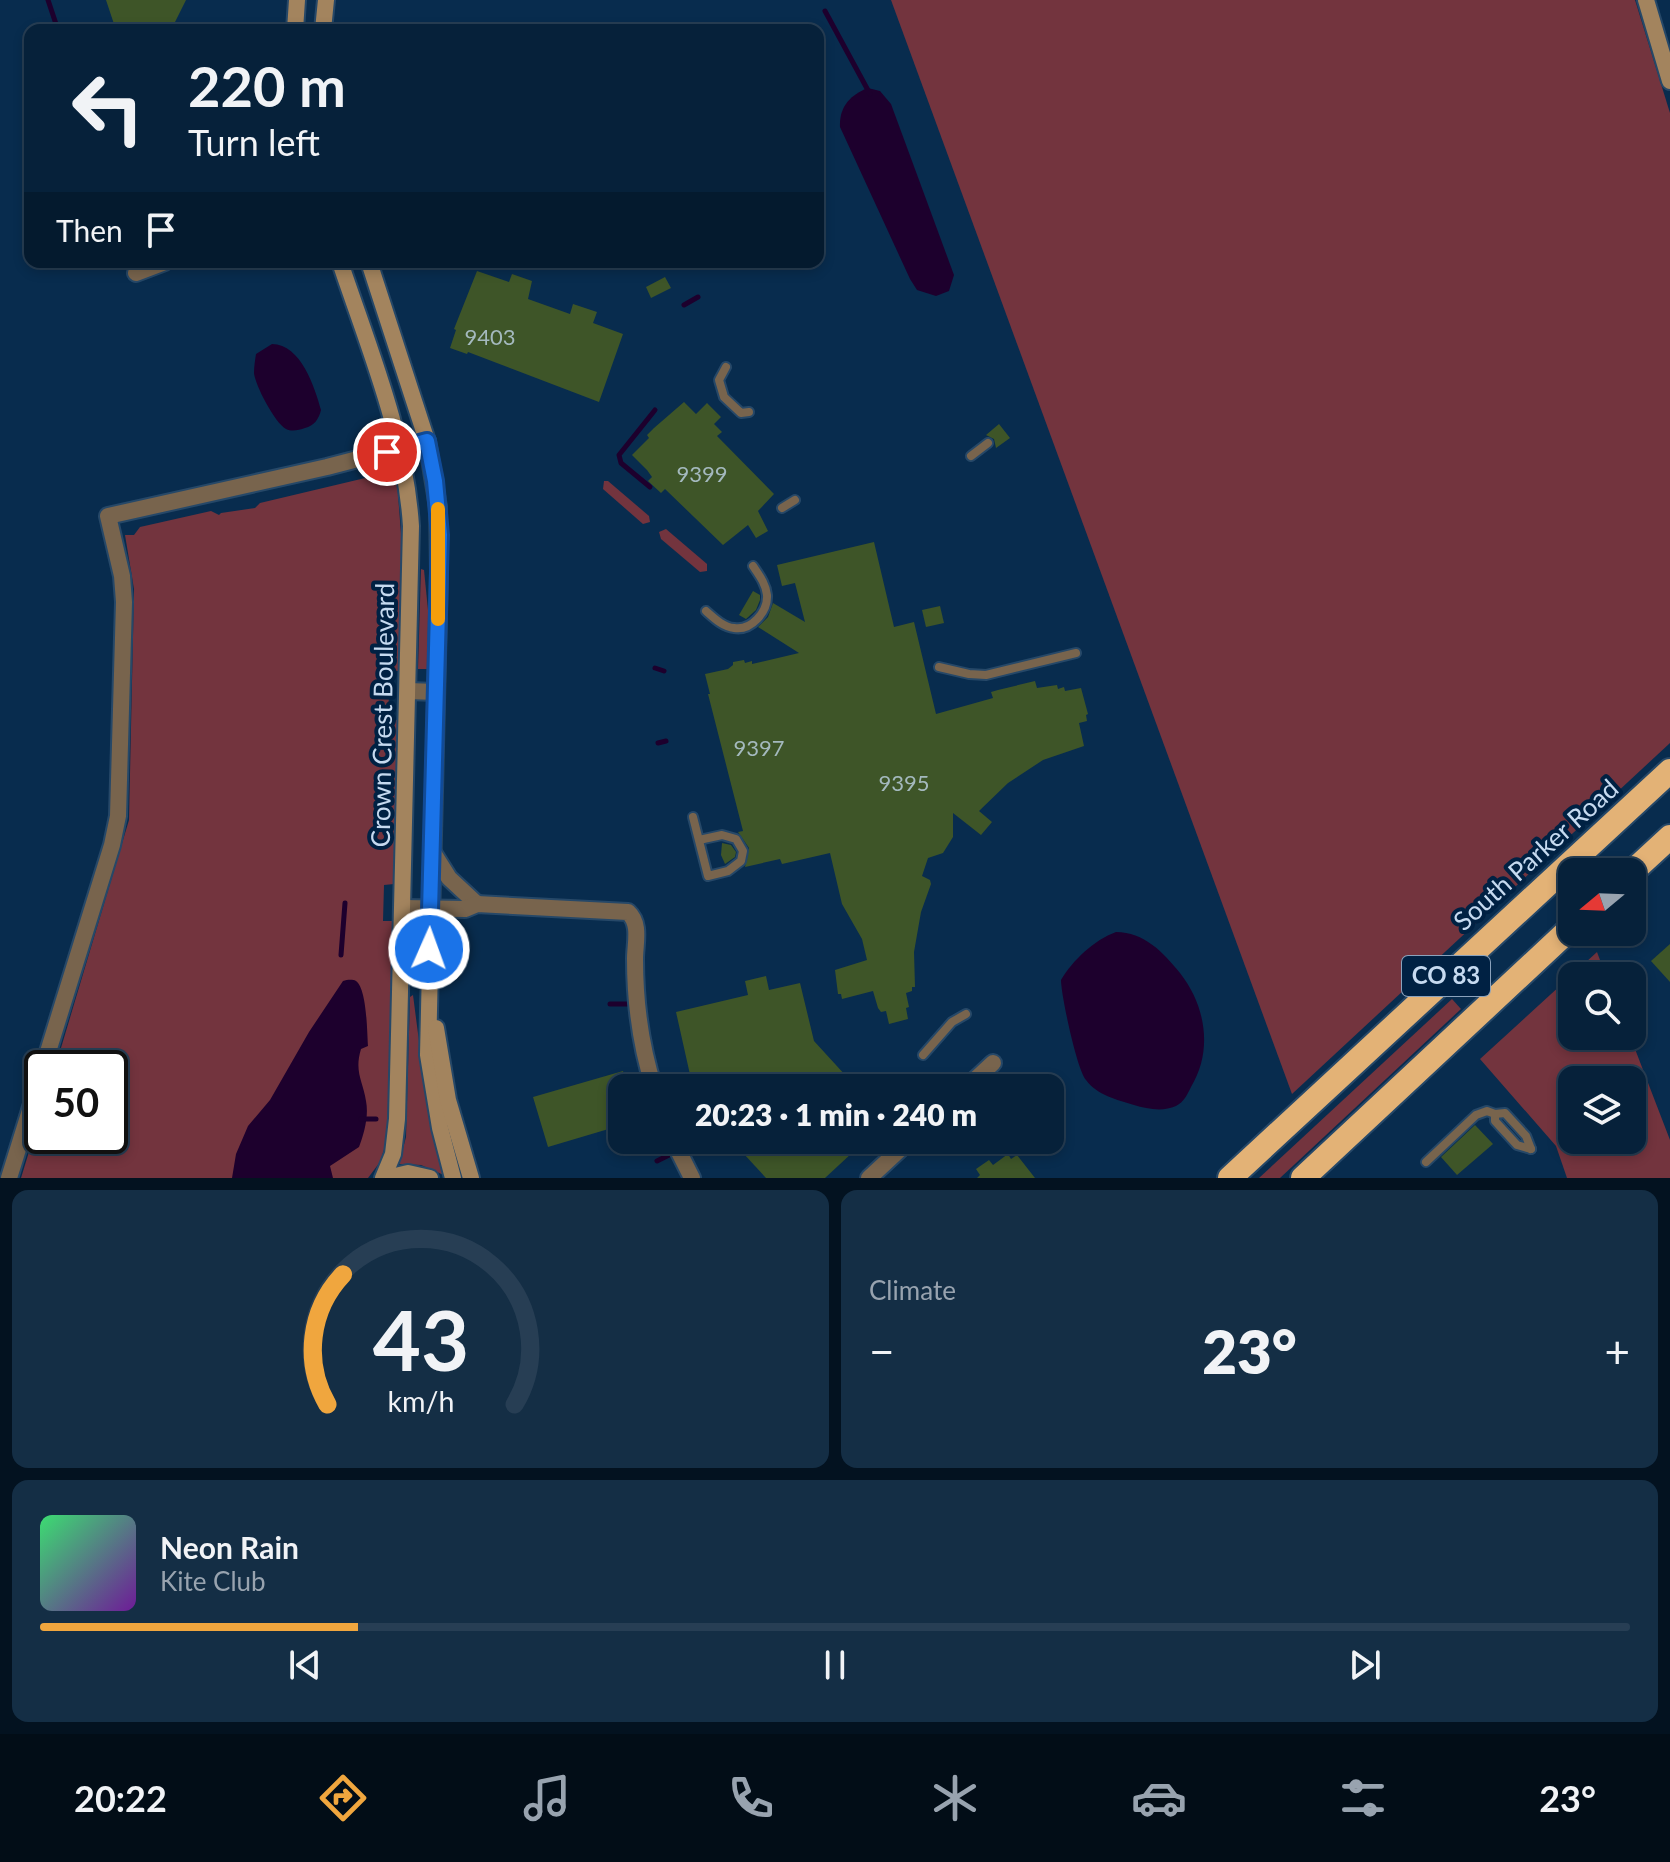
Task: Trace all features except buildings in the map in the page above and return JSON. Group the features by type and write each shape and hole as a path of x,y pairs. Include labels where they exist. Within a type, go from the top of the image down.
{"highway":[{"name":"South Parker Road","path":"1230,1178 1670,771"},
{"path":"1646,859 1670,837"},
{"name":"CO 83","path":"1303,1178 1558,940"}],"main road":[{"path":"295,24 297,0"},
{"path":"324,24 326,0"},
{"path":"1646,0 1670,81"},
{"name":"Crown Crest Boulevard","path":"342,268 401,448 411,526 396,1137 385,1178"},
{"name":"Crown Crest Boulevard","path":"371,268 427,441 435,481 440,535 429,1064 440,1128 453,1178"},
{"name":"Crown Crest Boulevard","path":"430,1003 448,1100 471,1178"},
{"path":"385,1178 408,1173 430,1178"}],"street":[{"path":"136,273 149,268"},
{"path":"49,1050 112,845 118,816 124,602 122,576 108,516 427,441"},
{"path":"408,691 436,692"},
{"path":"432,851 449,878 477,904"},
{"path":"403,908 465,909 477,904 620,909 631,914 636,927 639,1021 651,1074"},
{"path":"981,1074 993,1063"},
{"path":"9,1178 24,1130"},
{"path":"680,1154 692,1178"},
{"path":"869,1178 895,1154"}],"lane":[{"path":"726,367 719,380 724,397 737,411 743,414 749,412"},
{"path":"971,456 988,443"},
{"path":"782,508 795,500"},
{"path":"706,611 724,625 734,628 746,627 757,619 766,607 767,596 753,566"},
{"path":"939,667 986,675 1076,653"},
{"path":"693,817 708,876 728,871 739,864 743,851 739,842 730,837 717,836 699,840"},
{"path":"923,1055 952,1022 966,1014"},
{"path":"1426,1162 1479,1113 1491,1111 1495,1114 1505,1113 1526,1136 1531,1149"}],"shaded area":[{"path":"891,0 1635,0 1670,113 1670,743 1292,1094"},
{"path":"868,88 880,91 891,104 954,275 949,291 936,296 917,290 910,279 840,127 841,113 847,103"},
{"path":"272,344 291,351 311,379 321,410 316,422 308,427 286,429 271,412 258,386 254,373 256,354"},
{"path":"382,474 394,475 397,481 403,560 400,665 398,671 390,671 388,719 398,720 394,884 384,885 383,921 393,921 387,1140 380,1162 368,1178 21,1178 28,1154 128,1154 128,1050 60,1050 129,820 134,589 125,535 134,535 140,527 211,511 219,515 255,508 260,503"},
{"path":"604,481 608,481 649,516 650,522 643,524 603,489"},
{"path":"666,529 707,564 707,571 700,572 661,539 659,532"},
{"path":"421,569 424,570 429,620 428,669 418,669"},
{"path":"1116,932 1135,935 1160,951 1189,986 1201,1014 1204,1044 1198,1073 1183,1100 1171,1108 1144,1108 1108,1096 1086,1080 1078,1062 1061,980 1085,952"},
{"path":"1597,952 1601,962 1586,962"},
{"path":"354,980 360,986 366,1011 368,1046 361,1049 358,1064 367,1113 359,1147 330,1166 333,1178 232,1178 236,1154 248,1126 270,1100 343,981"},
{"path":"1558,988 1558,1050 1635,1050 1642,1066 1558,1066 1558,1152 1480,1059"},
{"path":"413,995 426,1095 446,1176 421,1165 399,1164 406,1137 410,997"},
{"path":"1452,999 1461,1009 1280,1178 1259,1178"},
{"path":"1646,1078 1670,1140 1670,1178 1567,1178 1559,1154 1646,1154"}],"waterway":[{"path":"48,0 56,24"},
{"path":"825,11 870,94"},
{"path":"684,305 698,297"},
{"path":"650,487 621,463 619,455 655,410"},
{"path":"655,668 664,671"},
{"path":"658,743 666,741"},
{"path":"341,955 345,903"},
{"path":"610,1004 628,1004"},
{"path":"361,1119 376,1119"},
{"path":"657,1161 669,1155"}],"slow traffic":[{"path":"438,509 438,619"}],"route":[{"path":"387,452 427,441 439,518 429,949"}]}
